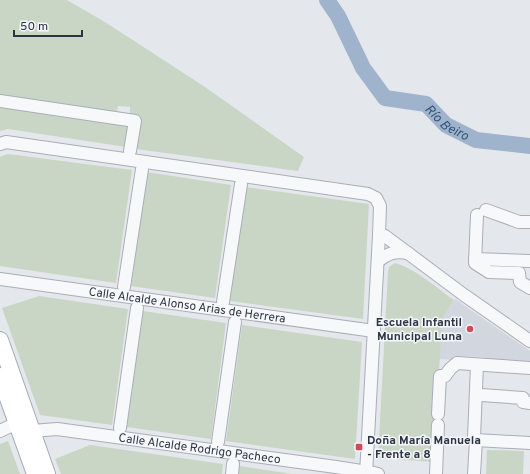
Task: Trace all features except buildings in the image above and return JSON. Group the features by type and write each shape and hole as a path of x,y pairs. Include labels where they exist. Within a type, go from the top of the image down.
{"main road":[{"path":"0,340 47,474"},
{"path":"0,376 34,474"}],"street":[{"path":"0,101 135,121 130,151"},
{"path":"0,144 6,142 14,143 368,194 376,198 380,206 379,235 366,473"},
{"path":"124,287 142,169"},
{"path":"223,302 241,184"},
{"path":"530,222 519,222 482,213 475,259 475,263 489,272 519,273 520,282 530,288"},
{"path":"379,235 385,236 402,247 464,295 530,341"},
{"path":"378,261 392,253 408,253"},
{"path":"475,259 528,260"},
{"name":"Calle Alcalde Alonso Arias de Herrera","path":"0,280 374,331"},
{"path":"120,428 137,308"},
{"path":"218,442 235,322"},
{"path":"436,474 440,376 445,376 456,364 530,368"},
{"path":"474,474 476,440 474,437 475,365"},
{"path":"481,395 523,398 523,402 530,403"},
{"path":"0,431 17,423"},
{"name":"Calle Alcalde Rodrigo Pacheco","path":"32,431 57,429 378,474"},
{"path":"476,440 530,443"}],"shaded area":[{"name":"Escuela Infantil Municipal Luna","path":"455,299 530,351 530,363 484,361 484,357 457,356 456,360 439,359 442,319"}],"green space":[{"path":"0,0 67,0 105,22 205,87 304,157 298,171 136,149 141,116 130,114 130,107 118,106 117,112 0,96"},
{"path":"0,106 129,125 126,147 8,129 0,131"},
{"path":"8,154 132,170 116,283 0,266 0,157"},
{"path":"147,172 231,185 215,298 131,286"},
{"path":"245,187 369,204 363,319 230,301"},
{"path":"395,263 418,274 454,300 442,319 434,462 378,458 388,272 389,267"},
{"path":"39,296 128,309 112,425 40,415 2,308"},
{"path":"143,311 226,323 211,439 127,427"},
{"path":"242,325 362,342 355,459 226,441"},
{"path":"8,441 20,474 0,474 0,444"},
{"path":"90,445 223,464 222,474 61,474 55,459"},
{"path":"487,450 524,451 523,474 486,474"},
{"path":"239,466 293,474 238,474"}],"waterway":[{"name":"Río Beiro","path":"327,0 338,16 363,68 385,98 426,104 446,125 476,140 530,146"}],"place":[{"name":"Escuela Infantil Municipal Luna","path":"470,329"},
{"name":"Doña María Manuela - Frente a 8","path":"359,447"}]}
